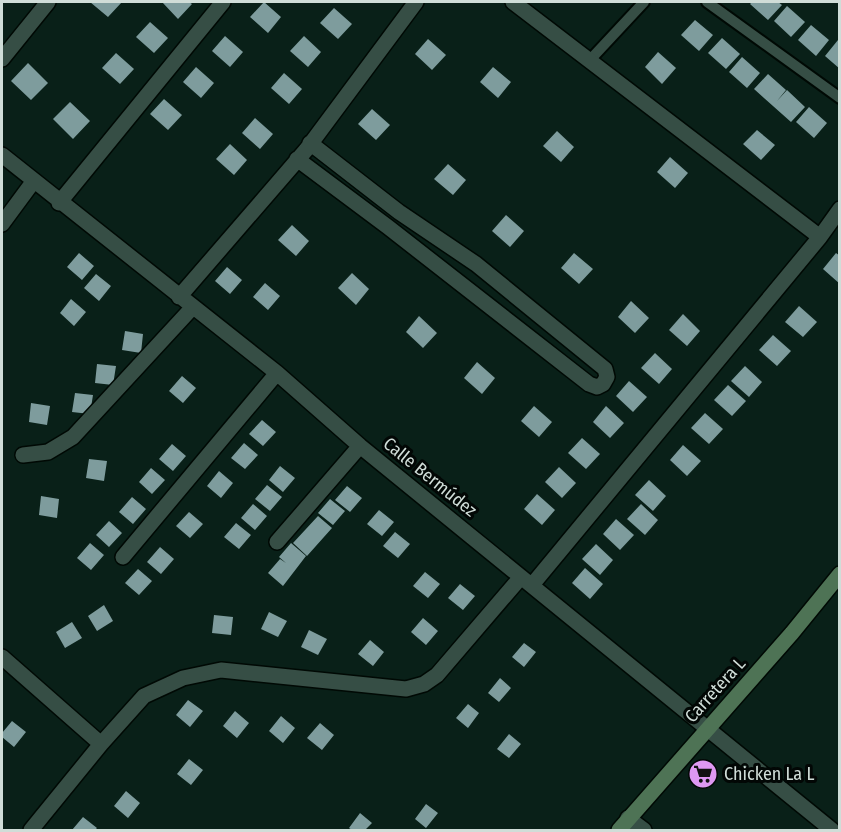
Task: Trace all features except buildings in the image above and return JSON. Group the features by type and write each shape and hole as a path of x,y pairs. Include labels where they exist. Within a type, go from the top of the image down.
{"street":[{"path":"2,59 48,2"},
{"path":"59,202 223,2"},
{"path":"179,297 310,143 416,2"},
{"path":"513,2 820,237"},
{"path":"297,159 560,359 589,384 597,387 603,384 607,377 605,369 476,264 399,212 310,143"},
{"name":"Calle Bermúdez","path":"2,155 33,182 277,373 360,446 832,831"},
{"path":"2,224 33,182"},
{"path":"31,831 101,744 144,696 163,686 202,673 221,670 406,689 423,684 437,675 527,581 820,237 840,209"},
{"path":"388,227 399,212"},
{"path":"462,285 476,264"},
{"path":"23,455 48,452 73,437 192,308"},
{"path":"560,359 572,342"},
{"path":"123,557 277,373"},
{"path":"277,542 360,446"},
{"name":"Carretera L","path":"619,831 705,729 792,633 840,574"},
{"path":"2,657 101,744"},
{"path":"628,818 644,831"}],"lane":[{"path":"589,61 644,2"},
{"path":"707,2 840,98"}],"place":[{"name":"Chicken La L","path":"703,774"}]}
